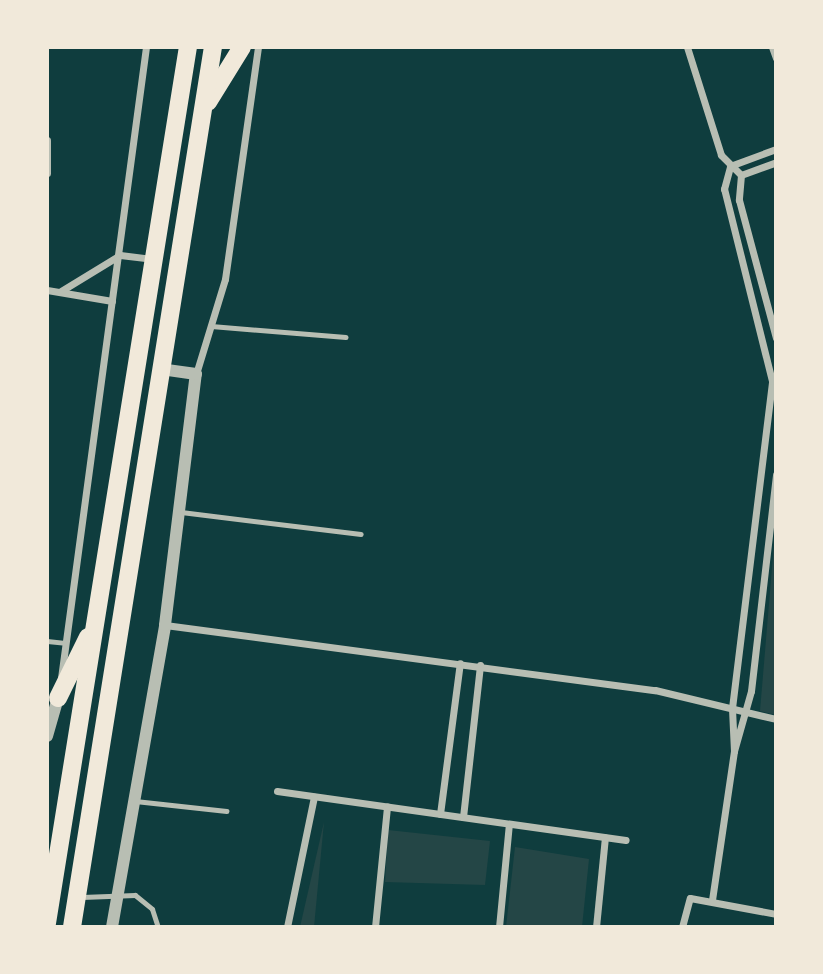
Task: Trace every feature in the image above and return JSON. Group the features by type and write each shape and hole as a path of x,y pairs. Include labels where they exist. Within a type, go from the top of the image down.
{"main road":[{"path":"47,923 156,260 188,47"},
{"path":"72,927 213,47"},
{"path":"203,111 242,47"},
{"path":"58,698 97,618"}],"street":[{"path":"47,737 58,698 146,47"},
{"path":"112,927 165,625 195,374 225,279 241,190 258,47"},
{"path":"687,47 721,155 741,175"},
{"path":"772,47 776,58"},
{"path":"47,140 47,173"},
{"path":"734,751 732,708 772,381 725,199 724,179 730,166 776,149"},
{"path":"741,175 776,162"},
{"path":"741,175 739,200 776,338"},
{"path":"61,291 120,255 156,260"},
{"path":"47,289 113,301"},
{"path":"161,369 195,374"},
{"path":"712,900 734,751 747,713 776,474"},
{"path":"165,625 655,690 776,719"},
{"path":"440,814 460,663"},
{"path":"463,817 480,666"},
{"path":"277,791 626,840"},
{"path":"287,927 314,796"},
{"path":"375,927 387,807"},
{"path":"499,927 509,824"},
{"path":"596,927 604,837"},
{"path":"682,927 686,902 695,897 776,914"}],"lane":[{"path":"211,326 346,337"},
{"path":"178,512 361,534"},
{"path":"47,641 65,643"},
{"path":"135,801 226,811"},
{"path":"78,897 119,894 145,900 158,927"}],"shaded area":[{"path":"776,520 776,715 760,711"},
{"path":"324,822 314,927 300,927"},
{"path":"388,830 490,841 485,885 385,882"},
{"path":"515,847 589,859 582,927 506,927"}]}
